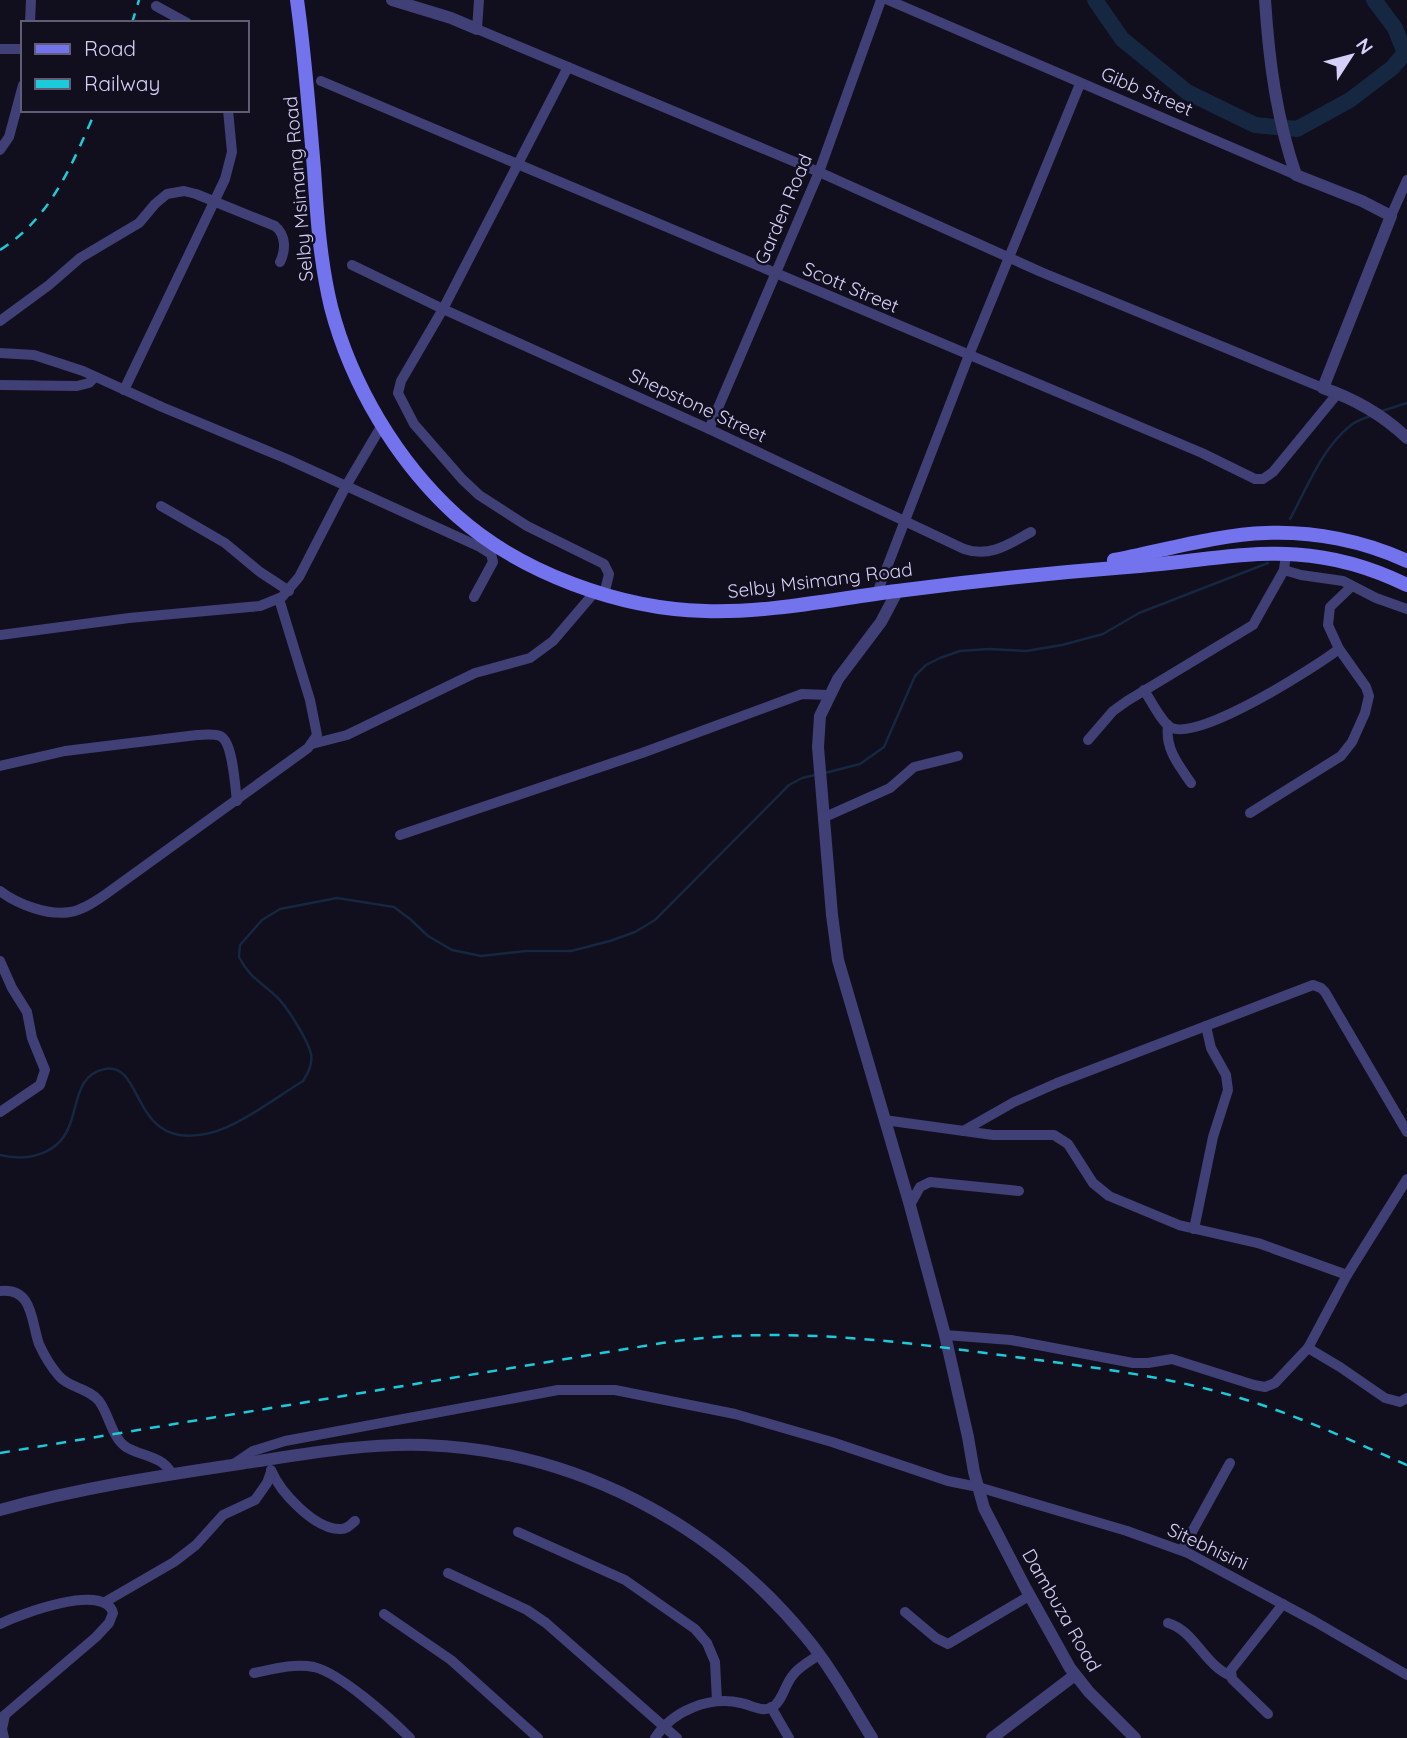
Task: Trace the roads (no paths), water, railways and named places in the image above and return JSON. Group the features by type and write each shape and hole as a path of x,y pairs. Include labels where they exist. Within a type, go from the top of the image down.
{"main road":[{"name":"Selby Msimang Road","path":"298,0 321,257 332,311 349,361 382,425 427,484 460,518 504,549 539,568 599,594 674,609 716,611 768,609 898,590 1229,555 1286,553 1342,561 1407,585"},
{"name":"Selby Msimang Road","path":"1051,573 1237,536 1265,533 1310,535 1352,541 1407,561"}],"street":[{"path":"30,21 31,0"},
{"path":"392,0 426,9 477,29 820,172 1010,258 1338,393 1363,405 1407,438"},
{"path":"477,29 479,0"},
{"name":"Garden Road","path":"709,429 820,172 881,0"},
{"name":"Gibb Street","path":"888,0 1080,84 1362,201 1391,216"},
{"path":"1265,0 1271,76 1286,147 1296,175"},
{"path":"156,6 183,21"},
{"path":"0,48 21,49"},
{"path":"0,891 11,899 47,911 61,913 78,910 98,900 312,744 347,735 475,673 530,659 599,594 609,574 604,565 505,514 479,495 435,449 407,413 399,398 399,388 443,309 568,67"},
{"name":"Scott Street","path":"321,81 1261,480 1281,464 1338,393"},
{"path":"877,593 969,355 1080,84"},
{"path":"0,150 9,137 21,92"},
{"path":"124,390 225,179 232,152 228,112"},
{"path":"1323,388 1407,180"},
{"path":"0,321 50,285 80,258 139,223 167,194 184,191 216,201 279,230 284,248 280,262"},
{"name":"Shepstone Street","path":"352,265 974,552 996,550 1031,532"},
{"path":"0,353 34,355 95,377 480,547 493,558 493,562 474,597"},
{"path":"0,385 77,386 89,383 95,377"},
{"path":"0,635 129,618 270,604 289,591 301,574 346,486 382,425"},
{"path":"161,506 225,543 260,572 289,591"},
{"path":"450,533 460,518"},
{"path":"1088,740 1113,711 1253,625 1284,570 1286,553"},
{"path":"1284,570 1343,581 1407,609"},
{"path":"1250,813 1341,756 1352,742 1365,713 1369,696 1366,687 1339,649 1328,625 1328,613 1333,601 1352,586"},
{"name":"Dambuza Road","path":"898,590 881,622 842,672 828,695 820,716 818,747 838,960 910,1205 945,1335 978,1488 991,1524 1075,1675 1135,1738"},
{"path":"279,599 313,708 317,735 312,744"},
{"path":"1144,690 1168,726 1184,729 1222,718 1339,649"},
{"path":"400,835 642,753 803,694 828,695"},
{"path":"1168,726 1167,737 1171,752 1191,783"},
{"path":"0,766 65,751 217,735 223,738 229,747 237,801"},
{"path":"824,811 890,788 914,768 958,756"},
{"path":"0,961 27,1012 32,1038 45,1070 40,1085 0,1112"},
{"path":"963,1131 1014,1102 1308,986 1321,988 1407,1132"},
{"path":"1194,1229 1213,1137 1228,1090 1226,1075 1211,1048 1206,1026"},
{"path":"884,1120 993,1135 1054,1135 1068,1144 1088,1176 1103,1193 1194,1229 1280,1250 1347,1275"},
{"path":"945,1335 1011,1340 1133,1363 1172,1359 1265,1387 1275,1384 1308,1348 1347,1275 1407,1179"},
{"path":"910,1205 920,1187 930,1182 1018,1191"},
{"path":"0,1291 19,1293 24,1298 30,1307 39,1342 47,1360 62,1379 92,1394 99,1401 121,1444 164,1463 171,1473"},
{"path":"1308,1348 1385,1398 1400,1402 1407,1398"},
{"name":"Sitebhisini","path":"233,1465 253,1451 285,1441 558,1391 615,1390 735,1414 832,1442 948,1481 1127,1531 1182,1550 1407,1675"},
{"path":"0,1510 77,1490 171,1473 233,1465 270,1466 348,1449 424,1445 513,1457 578,1474 626,1494 658,1510 711,1546 744,1572 774,1602 819,1655 872,1738"},
{"path":"1182,1550 1230,1464"},
{"path":"270,1466 289,1497 317,1521 339,1529 355,1521"},
{"path":"105,1602 174,1562 196,1545 223,1515 254,1500 267,1483 270,1466"},
{"path":"518,1532 625,1580 695,1629 707,1643 715,1662 717,1701"},
{"path":"448,1573 546,1623 677,1738"},
{"path":"905,1612 936,1638 948,1644 1029,1596"},
{"path":"0,1624 29,1612 72,1601 105,1602 113,1614 106,1627 3,1717 4,1738"},
{"path":"1231,1676 1232,1666 1283,1604"},
{"path":"384,1614 438,1650 538,1738"},
{"path":"1168,1623 1178,1626 1218,1670 1231,1676 1268,1714"},
{"path":"655,1738 663,1727 701,1704 717,1701 762,1709 771,1707 779,1700 796,1671 819,1655"},
{"path":"254,1673 296,1666 324,1671 360,1695 410,1738"},
{"path":"992,1738 1075,1675"},
{"path":"771,1707 789,1738"}],"waterway":[{"path":"1095,0 1122,39 1187,92 1255,125 1297,129 1350,100 1392,68 1405,53 1395,28 1374,0"},
{"path":"1382,411 1407,403"},
{"path":"1290,519 1331,445 1352,424 1370,416"},
{"path":"825,773 860,764 884,747 915,676 926,665 940,658 960,651 1026,651 1103,634 1139,613 1268,563"},
{"path":"0,1155 32,1156 51,1149 65,1134 84,1083 96,1072 105,1069 118,1070 127,1078 152,1119 165,1130 184,1136 221,1130 303,1081 311,1061 306,1041 281,1002 251,974 239,957 240,945 262,920 280,909 337,898 394,907 428,936 452,950 481,956 526,951 571,951 635,932 655,920 789,785 815,775"}],"railway":[{"path":"133,21 139,0"},
{"path":"0,250 34,222 47,205 69,169 95,112"},
{"path":"0,1453 662,1343 751,1335 795,1335 927,1346 1157,1378 1212,1390 1282,1412 1407,1465"}]}
